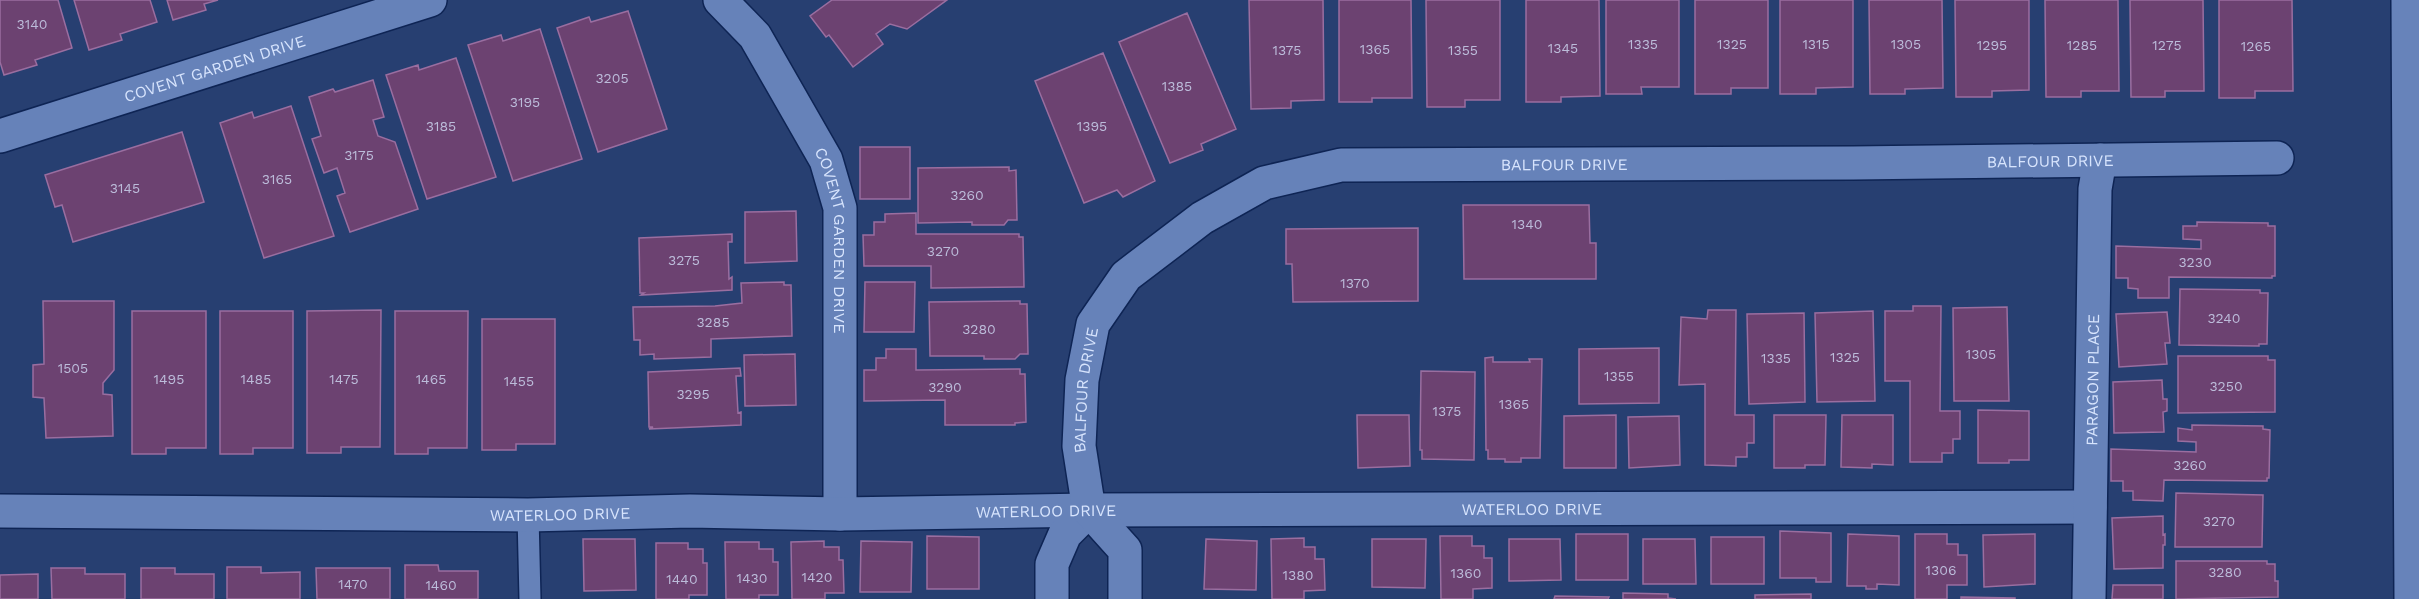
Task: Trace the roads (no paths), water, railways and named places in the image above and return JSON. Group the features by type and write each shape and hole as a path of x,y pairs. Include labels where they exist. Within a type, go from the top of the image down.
{"main road":[{"path":"2408,0 2411,599"}],"street":[{"name":"COVENT GARDEN DRIVE","path":"0,136 430,0"},
{"name":"COVENT GARDEN DRIVE","path":"720,0 755,36 825,160 840,208 840,514"},
{"name":"BALFOUR DRIVE","path":"1089,510 1079,446 1082,380 1093,324 1126,276 1202,219 1264,183 1341,165 2277,158"},
{"name":"PARAGON PLACE","path":"2089,599 2095,189 2100,160"},
{"name":"WATERLOO DRIVE","path":"0,511 528,515 690,511 840,514 1089,510 2090,507"},
{"path":"1052,599 1052,564 1065,534 1089,510 1125,550 1125,599"}],"lane":[{"path":"528,515 530,599"}]}
